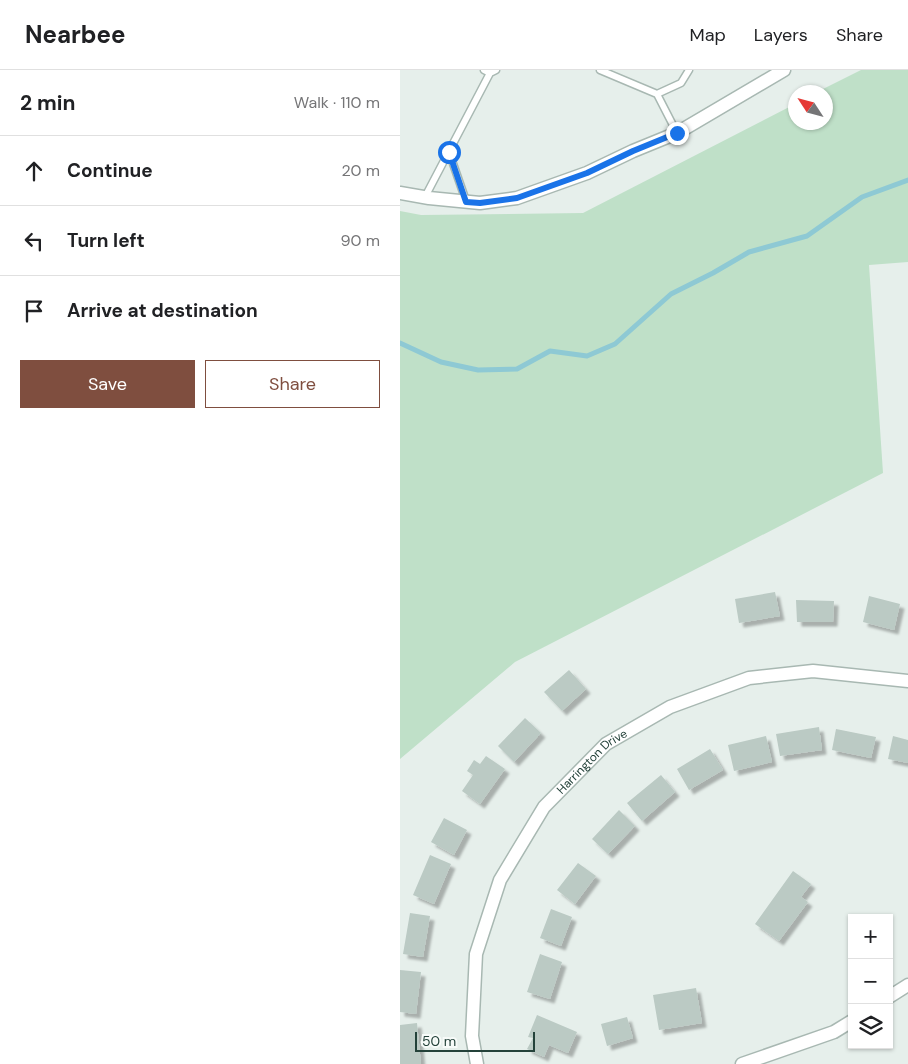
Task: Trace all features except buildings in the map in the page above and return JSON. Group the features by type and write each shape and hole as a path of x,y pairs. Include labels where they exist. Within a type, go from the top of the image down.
{"street":[{"path":"400,193 480,203 517,198 587,173 677,133 784,70"},
{"name":"Harrington Drive","path":"477,1064 472,1036 476,954 500,880 544,807 606,744 670,707 750,678 812,671 908,681"},
{"path":"893,994 908,985"},
{"path":"742,1064 834,1032 848,1023"}],"lane":[{"path":"600,70 656,94 677,133"},
{"path":"656,94 681,83 689,70"},
{"path":"425,197 490,71"},
{"path":"449,152 466,202"}],"green space":[{"path":"861,70 908,70 908,262 869,265 883,473 515,662 400,759 400,211 421,215 583,213 788,108 788,130 833,130 833,85 831,85"}],"waterway":[{"path":"400,343 441,362 478,370 517,369 550,351 587,356 615,344 671,294 749,252 807,236 862,197 908,180"}],"route":[{"path":"449,152 466,202 480,203 517,198 587,173 677,133"}]}
